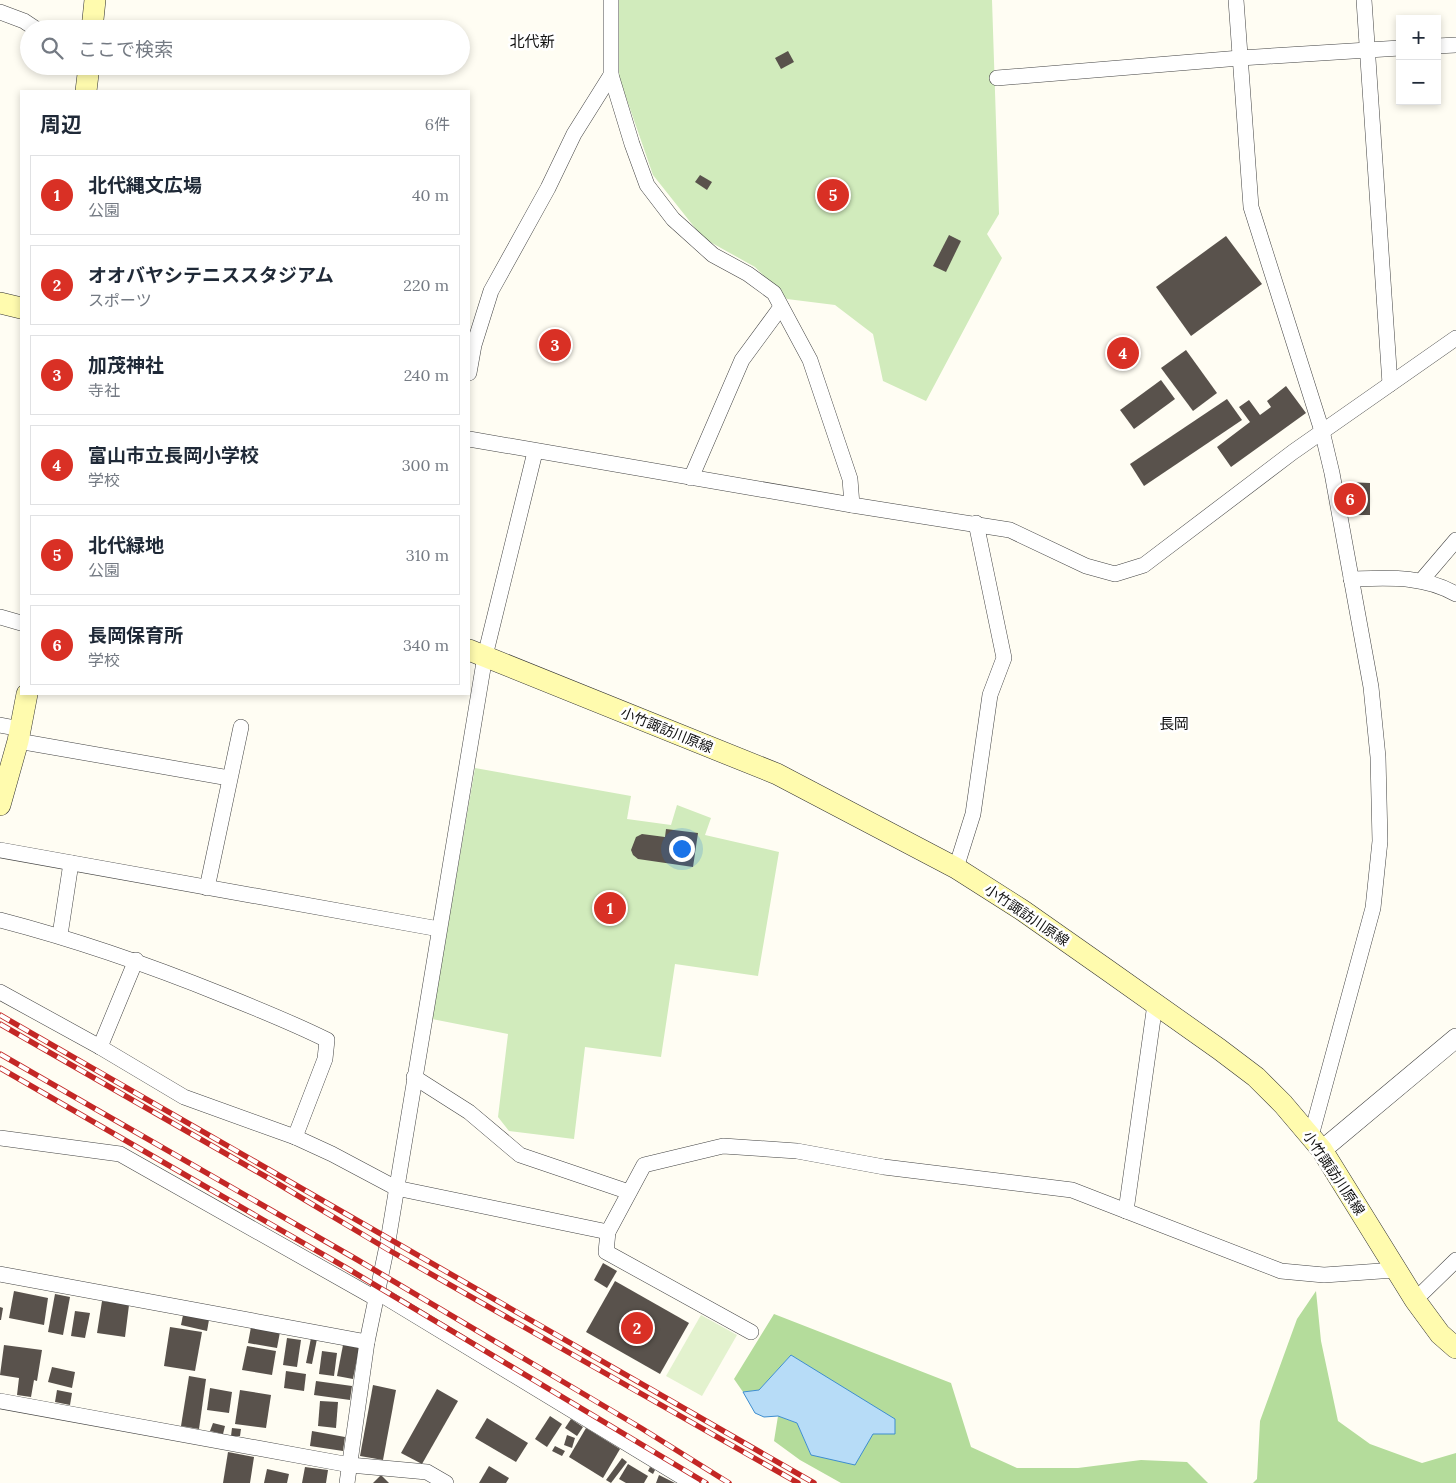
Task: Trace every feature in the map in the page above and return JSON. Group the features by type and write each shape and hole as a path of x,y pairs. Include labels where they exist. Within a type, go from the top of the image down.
{"main road":[{"path":"93,20 95,0"},
{"path":"86,90 88,75"},
{"path":"0,304 20,308"},
{"name":"小竹諏訪川原線","path":"477,653 777,774 956,868 1022,910 1155,1004 1256,1078 1283,1104 1316,1143 1415,1300 1440,1334 1456,1348"},
{"path":"0,805 20,735 27,695"}],"street":[{"path":"611,0 611,74 632,144 647,185 673,220 713,255 748,274 774,293 810,360 850,479 852,505"},
{"path":"1236,0 1251,206 1322,431 1371,687 1378,757 1380,841 1372,908 1316,1143"},
{"path":"1364,0 1390,384"},
{"path":"0,12 21,20"},
{"path":"1441,46 1456,45"},
{"path":"997,78 1240,58 1396,48"},
{"path":"470,367 474,345 491,290 548,188 574,134 611,74"},
{"path":"691,478 742,360 780,307"},
{"path":"470,439 534,452 1010,530 1086,566 1115,574 1144,565 1322,431 1456,338"},
{"path":"347,1483 367,1342 396,1188 438,929 477,653 534,452"},
{"path":"956,868 973,814 990,695 1004,658 976,523"},
{"path":"1421,581 1456,540"},
{"path":"1351,579 1410,578 1444,587 1456,594"},
{"path":"0,617 20,623"},
{"path":"0,725 20,735 228,778"},
{"path":"207,888 228,778 241,726"},
{"path":"0,850 438,929"},
{"path":"60,935 70,863"},
{"path":"0,920 60,935 136,960 301,1027 327,1040 325,1060 295,1137"},
{"path":"100,1047 136,960"},
{"path":"0,992 100,1047 184,1098 295,1137 396,1188 608,1232"},
{"path":"1126,1211 1155,1004"},
{"path":"1316,1143 1456,1038"},
{"path":"414,1077 469,1112 520,1154 629,1192"},
{"path":"0,1138 120,1154 376,1295 692,1483"},
{"path":"750,1332 606,1252 608,1232 644,1165 723,1146 797,1151 884,1167 1072,1190 1281,1271 1324,1275 1395,1270"},
{"path":"1415,1300 1456,1260"},
{"path":"0,1274 367,1342"},
{"path":"0,1401 350,1465 428,1472 446,1483"}],"green space":[{"path":"618,0 992,0 999,214 987,234 1002,258 926,401 883,381 873,334 835,305 787,299 755,267 703,238 653,175 618,74"},
{"path":"475,768 631,796 627,819 671,825 677,805 711,818 705,835 779,852 758,976 675,964 661,1057 585,1047 574,1139 509,1131 498,1117 508,1034 432,1019"},
{"path":"1316,1291 1321,1341 1338,1421 1370,1444 1422,1463 1456,1453 1456,1483 1253,1483 1257,1479 1260,1421 1297,1319"},
{"path":"774,1314 951,1383 971,1447 1017,1468 1078,1468 1141,1460 1187,1462 1208,1483 841,1483 800,1460 774,1441 778,1416 797,1423 811,1455 844,1389 791,1355 759,1390 743,1392 734,1379"},
{"path":"701,1315 737,1335 702,1396 666,1376"}],"water":[{"path":"791,1355 895,1419 895,1434 873,1434 855,1465 811,1455 797,1423 778,1416 764,1417 755,1413 743,1392 759,1390"}],"building":[{"path":"788,51 794,62 781,69 775,58"},
{"path":"700,175 712,182 707,190 695,182"},
{"path":"949,235 961,241 946,272 933,266"},
{"path":"1226,236 1262,284 1191,336 1156,287"},
{"path":"1186,350 1217,393 1193,411 1161,368"},
{"path":"1161,380 1175,399 1134,429 1120,410"},
{"path":"1286,386 1306,413 1231,467 1217,447 1250,422 1239,407 1249,400 1260,415 1271,407 1267,401"},
{"path":"1227,399 1242,420 1144,486 1130,464"},
{"path":"1346,482 1370,483 1370,515 1346,515"},
{"path":"666,829 698,833 693,867 638,859 633,855 631,850 636,837 642,834 665,837"},
{"path":"603,1263 617,1271 607,1288 594,1280"},
{"path":"615,1281 689,1323 660,1374 586,1332"},
{"path":"14,1291 48,1298 44,1325 9,1318"},
{"path":"55,1294 70,1297 63,1335 48,1332"},
{"path":"102,1301 129,1305 125,1337 97,1333"},
{"path":"0,1307 3,1308 1,1320 0,1320"},
{"path":"75,1311 90,1313 85,1338 71,1336"},
{"path":"183,1315 209,1320 207,1331 181,1325"},
{"path":"170,1327 202,1332 195,1371 164,1366"},
{"path":"251,1327 280,1332 277,1348 248,1343"},
{"path":"287,1338 301,1340 297,1367 283,1365"},
{"path":"311,1338 317,1339 312,1364 306,1363"},
{"path":"4,1345 42,1350 37,1381 34,1380 31,1397 17,1395 19,1378 0,1375"},
{"path":"343,1345 359,1348 353,1379 337,1376"},
{"path":"247,1346 276,1351 272,1375 242,1370"},
{"path":"322,1351 337,1353 334,1376 319,1374"},
{"path":"52,1367 75,1372 72,1388 48,1382"},
{"path":"286,1371 306,1374 304,1391 284,1388"},
{"path":"189,1376 206,1379 199,1429 181,1426"},
{"path":"316,1381 352,1386 350,1400 314,1395"},
{"path":"373,1385 396,1390 383,1460 360,1456"},
{"path":"210,1388 232,1392 229,1413 207,1410"},
{"path":"437,1389 458,1401 422,1464 401,1453"},
{"path":"57,1390 72,1393 70,1405 55,1402"},
{"path":"240,1390 271,1395 266,1428 235,1424"},
{"path":"320,1401 338,1402 336,1428 318,1426"},
{"path":"550,1416 562,1424 547,1447 535,1439"},
{"path":"487,1418 528,1443 516,1462 475,1438"},
{"path":"571,1419 583,1427 577,1436 565,1428"},
{"path":"213,1423 225,1426 223,1434 210,1431"},
{"path":"232,1428 241,1429 240,1436 231,1436"},
{"path":"586,1428 620,1449 603,1478 569,1457"},
{"path":"312,1431 345,1437 343,1451 310,1446"},
{"path":"567,1435 575,1438 572,1448 564,1445"},
{"path":"555,1446 565,1451 562,1456 552,1451"},
{"path":"228,1452 254,1457 250,1483 223,1483"},
{"path":"622,1458 627,1462 611,1483 606,1480"},
{"path":"628,1464 648,1476 644,1483 626,1483 619,1479"},
{"path":"489,1466 509,1478 506,1483 479,1483"},
{"path":"305,1467 328,1470 326,1483 302,1483"},
{"path":"650,1467 655,1470 653,1474 648,1471"},
{"path":"267,1469 289,1474 287,1483 264,1483"},
{"path":"381,1475 389,1483 373,1483"},
{"path":"659,1475 675,1483 656,1483"}],"railway":[{"path":"0,1015 814,1483"},
{"path":"0,1024 270,1179 387,1249 798,1483"},
{"path":"0,1054 356,1259 641,1428 729,1483"},
{"path":"0,1068 350,1270 706,1483"}],"place":[{"name":"北代緑地","path":"833,195"},
{"name":"加茂神社","path":"555,345"},
{"name":"富山市立長岡小学校","path":"1123,353"},
{"name":"長岡保育所","path":"1350,499"},
{"name":"北代縄文広場","path":"610,908"},
{"name":"オオバヤシテニススタジアム","path":"637,1328"}],"district":[{"name":"北代新","path":"532,42"},
{"name":"長岡","path":"1174,724"}]}
